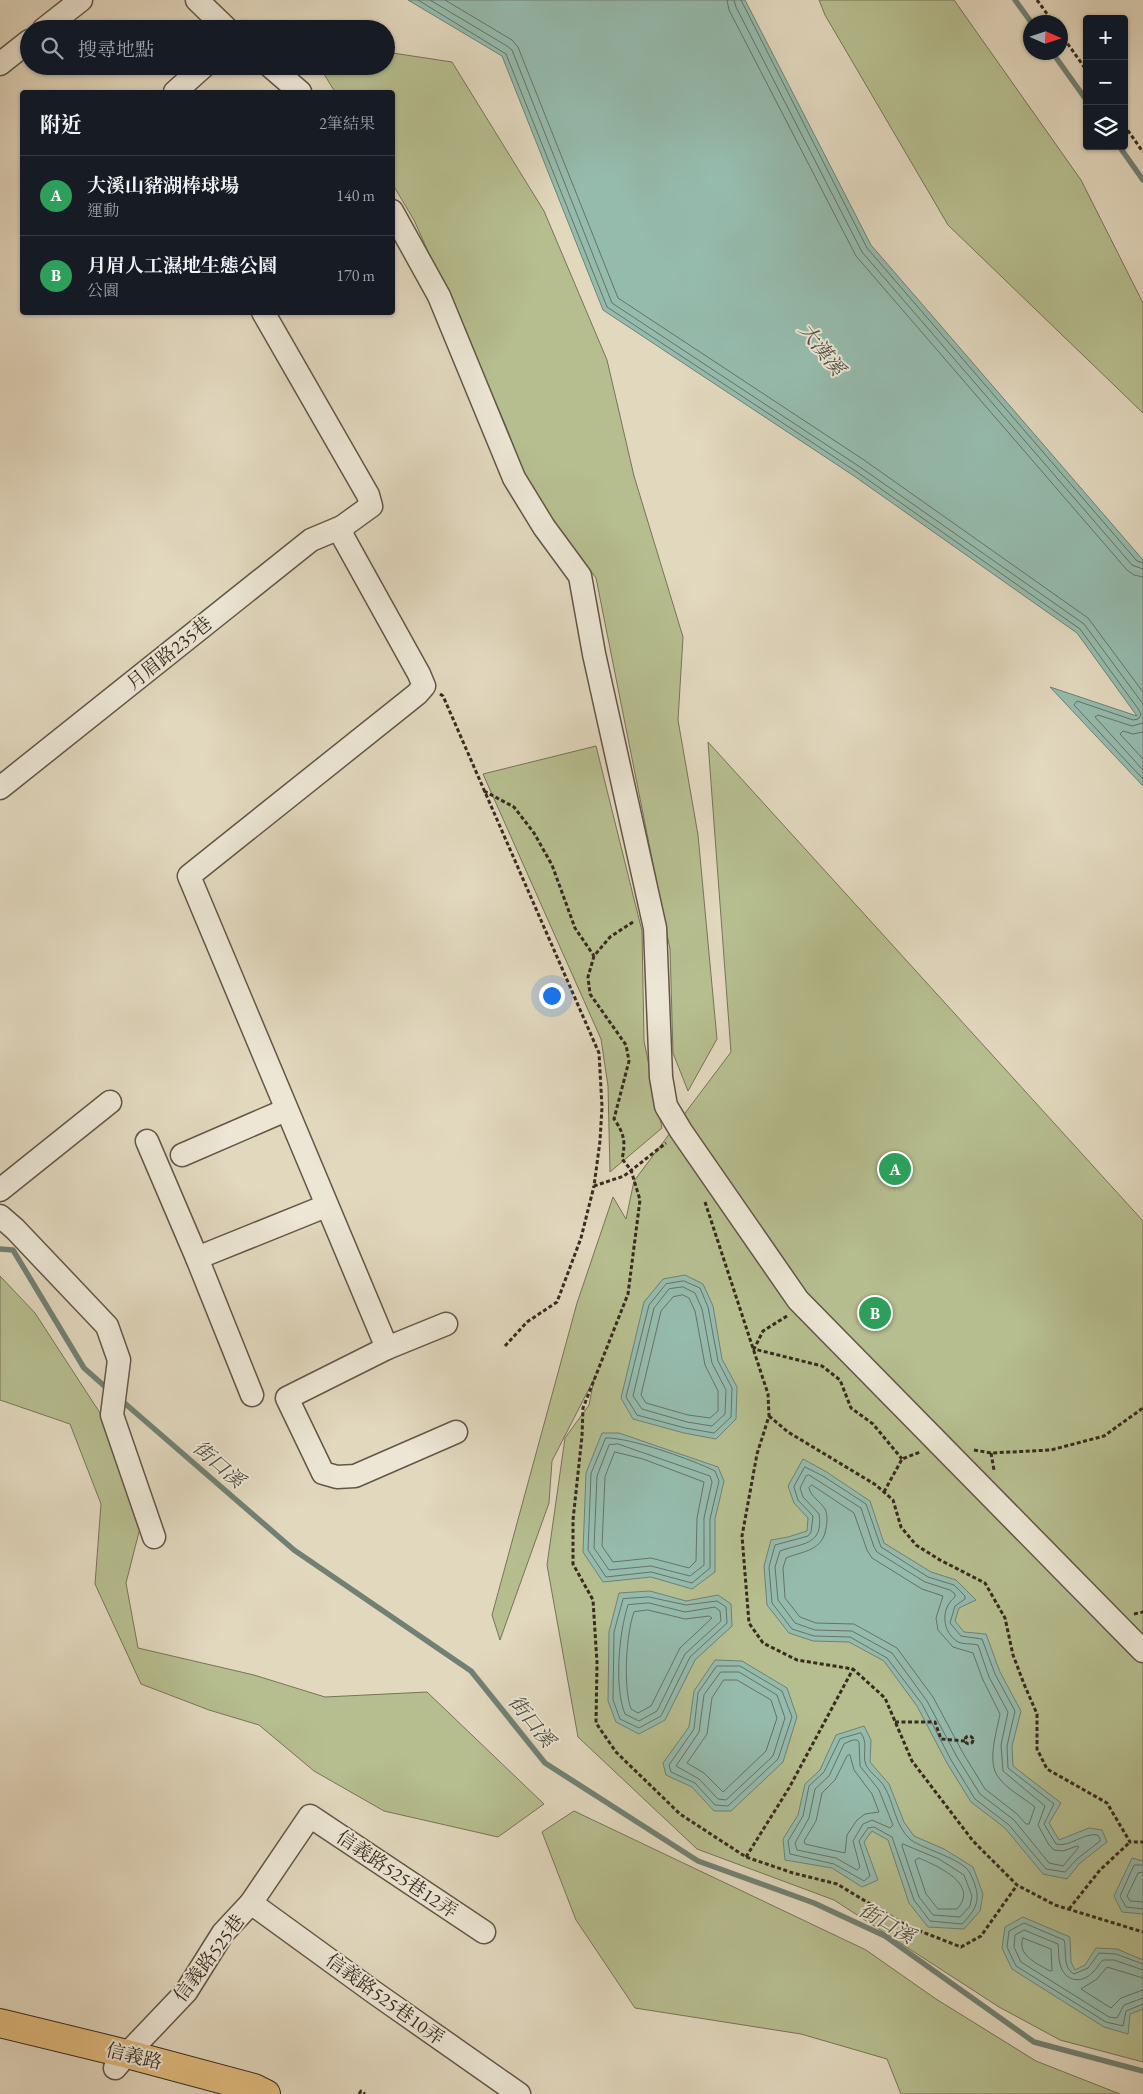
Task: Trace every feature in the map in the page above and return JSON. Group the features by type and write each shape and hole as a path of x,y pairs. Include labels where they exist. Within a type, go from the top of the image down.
{"main road":[{"name":"信義路","path":"0,2023 121,2061 204,2094"},
{"name":"信義路","path":"0,2040 121,2061 254,2088 266,2094"}],"street":[{"path":"55,20 81,0"},
{"path":"197,0 218,20"},
{"path":"0,64 20,48"},
{"path":"177,90 194,75"},
{"path":"280,75 298,90"},
{"path":"395,216 439,296 514,478 544,527 580,576 594,654 655,928 661,1077 666,1106 681,1131 804,1306 1143,1651"},
{"name":"月眉路235巷","path":"0,788 311,540 342,527 371,506 368,495 265,315"},
{"path":"342,527 342,537 424,686 417,694 189,876 387,1348"},
{"path":"0,1190 110,1102"},
{"path":"182,1155 286,1110"},
{"path":"147,1141 197,1258 252,1395"},
{"path":"197,1258 326,1206"},
{"path":"0,1216 21,1235 107,1326 119,1360 112,1415 154,1536"},
{"path":"446,1324 387,1348 287,1398 323,1473 337,1477 355,1476 456,1432"},
{"name":"信義路525巷","path":"121,2061 186,1992 222,1932 251,1903 310,1816"},
{"name":"信義路525巷12弄","path":"310,1816 484,1932"},
{"name":"信義路525巷10弄","path":"251,1903 519,2094"}],"path":[{"path":"1037,0 1048,15"},
{"path":"1068,45 1083,66"},
{"path":"1128,131 1143,152"},
{"path":"424,686 443,696 599,1054 602,1107 600,1141 594,1186 581,1238 557,1302 527,1322 505,1346"},
{"path":"484,791 514,807 534,833 552,865 575,928 594,956"},
{"path":"649,899 632,924 610,937 594,956 588,977 590,994 626,1045 629,1060 614,1119 623,1131 625,1147 622,1160 631,1170 640,1200 628,1294 583,1408 573,1520 573,1564 593,1600 597,1663 596,1723 616,1752 680,1814 746,1857 793,1873 837,1884 907,1926 961,1947 981,1936 1017,1885"},
{"path":"594,1186 624,1176 681,1131"},
{"path":"703,1198 768,1394 769,1416 757,1454 742,1536 750,1623 763,1643 797,1660 854,1669 885,1698 912,1761 973,1841 1017,1885 1055,1905 1143,1932"},
{"path":"754,1349 763,1331 804,1306"},
{"path":"754,1349 822,1366 840,1380 851,1408 873,1424 902,1459"},
{"path":"991,1453 1051,1450 1104,1436 1143,1408"},
{"path":"769,1416 788,1432 876,1485 884,1492 893,1500 901,1527 916,1545 940,1560 985,1583 1005,1618 1013,1655 1037,1714 1037,1749 1047,1770 1107,1803 1130,1842"},
{"path":"884,1492 902,1459 940,1444"},
{"path":"746,1857 789,1788 854,1669"},
{"path":"895,1722 935,1722 941,1739 965,1741"},
{"path":"1069,1909 1100,1870 1130,1842 1143,1842"},
{"path":"360,2094 361,2092 365,2094"}],"shaded area":[{"path":"819,0 954,0 1081,180 1143,303 1143,413 948,225 825,15"},
{"path":"395,53 452,62 544,211 607,360 634,476 683,637 678,720 698,835 717,1039 688,1091 673,1053 670,949 596,578 531,491 505,424 414,220 395,188 395,90 334,90 325,75 395,75"},
{"path":"708,742 1143,1221 1143,2062 1060,2040 999,2007 834,1900 697,1849 578,1737 547,1565 565,1438 589,1405 594,1379 552,1461 549,1503 500,1640 492,1615 577,1303 613,1197 626,1219 634,1181 731,1052"},
{"path":"596,746 642,931 644,1041 662,1128 610,1172 608,1086 601,1039 483,774"},
{"path":"0,1276 35,1313 100,1413 140,1528 126,1583 138,1648 254,1675 325,1697 427,1692 544,1804 498,1837 384,1811 314,1771 259,1725 209,1710 141,1684 95,1584 101,1504 70,1424 0,1400"},
{"path":"574,1811 866,1950 936,1999 1036,2061 1120,2094 901,2094 887,2059 801,2034 635,2008 576,1920 542,1832"}],"water":[{"name":"大漢溪","path":"408,0 745,0 871,245 1143,560 1143,786 1050,687 1137,716 1077,633 854,476 603,310 502,56"},
{"path":"685,1275 703,1284 713,1306 722,1359 737,1387 736,1419 716,1439 684,1433 633,1419 621,1398 644,1302 663,1279"},
{"path":"602,1433 619,1433 718,1467 724,1481 715,1519 715,1572 692,1589 651,1577 603,1582 583,1552 586,1473"},
{"path":"803,1459 825,1471 870,1501 884,1543 931,1572 956,1580 976,1600 959,1608 955,1621 964,1632 986,1634 1000,1672 1021,1711 1012,1746 1013,1766 1061,1803 1049,1823 1059,1840 1089,1828 1102,1830 1107,1842 1080,1863 1067,1879 1043,1874 1005,1828 971,1802 947,1763 917,1706 884,1661 849,1642 813,1641 789,1633 767,1605 764,1566 771,1540 807,1531 808,1518 794,1503 788,1486"},
{"path":"650,1591 686,1601 718,1595 731,1604 732,1626 695,1660 665,1720 639,1734 616,1722 608,1701 609,1632 619,1593"},
{"path":"715,1660 742,1661 787,1688 797,1717 783,1762 731,1811 714,1811 692,1787 666,1775 663,1763 689,1727 694,1691"},
{"path":"864,1726 871,1740 870,1762 889,1784 904,1822 914,1836 944,1849 973,1867 983,1894 980,1911 964,1929 928,1927 909,1903 888,1840 872,1831 864,1842 878,1880 862,1887 832,1868 785,1860 783,1839 798,1815 805,1784 820,1770 836,1735"},
{"path":"1132,1858 1143,1861 1143,1914 1122,1912 1114,1896"},
{"path":"1023,1917 1070,1937 1071,1962 1075,1970 1085,1965 1096,1948 1117,1949 1143,1960 1143,2009 1130,2014 1128,2034 1104,2027 1012,1969 1002,1948 1005,1927"}],"waterway":[{"path":"1015,0 1026,15"},
{"path":"1058,60 1083,95"},
{"path":"1122,150 1143,180"},
{"name":"街口溪","path":"0,1249 13,1250 84,1368 110,1391"},
{"name":"街口溪","path":"121,1400 294,1550 471,1671 545,1763 698,1861 814,1903 885,1936 1034,2042 1143,2071"}],"place":[{"name":"大溪山豬湖棒球場","path":"895,1169"},
{"name":"月眉人工濕地生態公園","path":"875,1313"}]}
